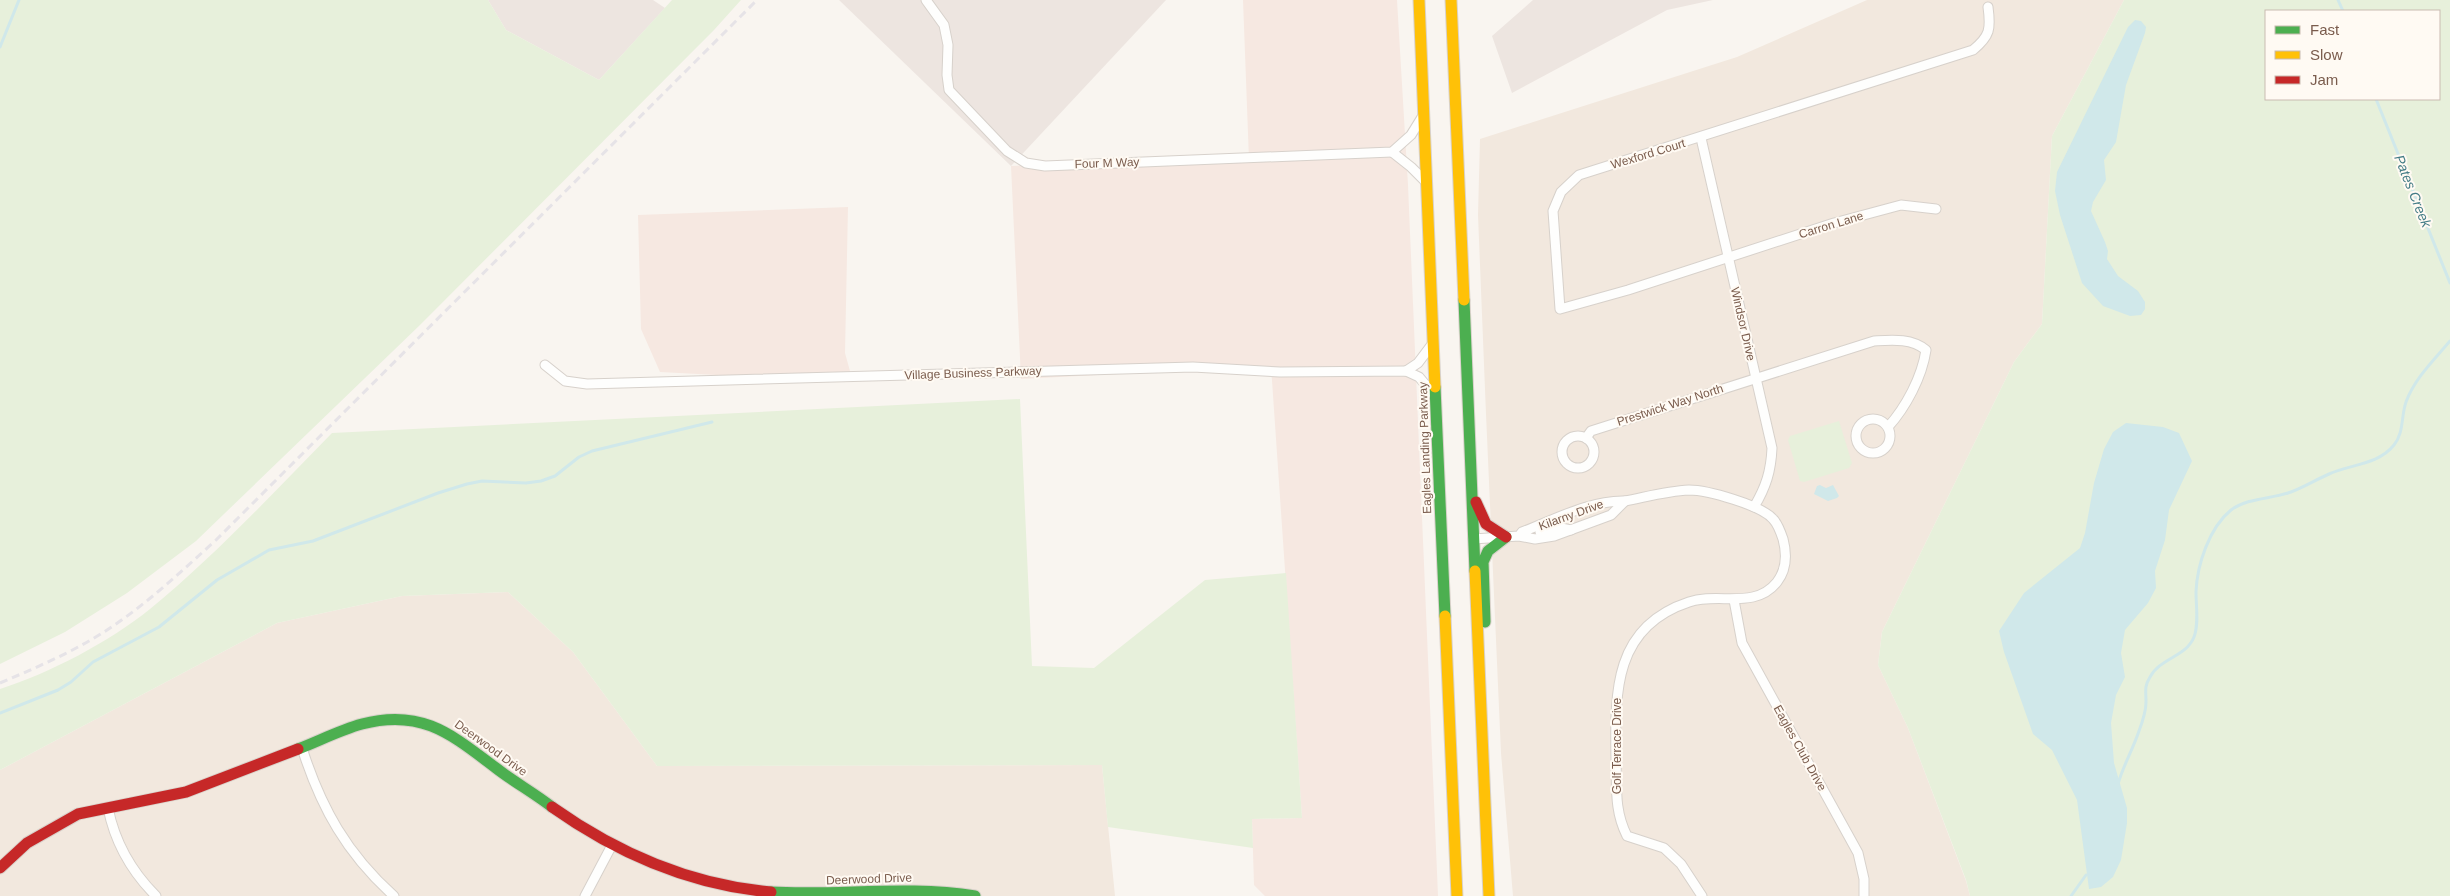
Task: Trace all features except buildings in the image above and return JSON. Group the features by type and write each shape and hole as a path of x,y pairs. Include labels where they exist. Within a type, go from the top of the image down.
{"main road":[{"name":"Eagles Landing Parkway","path":"1419,0 1435,340 1457,896"},
{"path":"1451,0 1489,896"},
{"path":"1471,484 1483,523 1492,532 1506,537"},
{"path":"1481,712 1487,658 1483,562 1488,551 1506,537"},
{"name":"Deerwood Drive","path":"0,868 27,843 78,814 186,792 362,724 410,720 434,726 456,738 571,822 612,845 676,873 716,884 758,891 865,895 948,890 975,896"}],"street":[{"name":"Four M Way","path":"926,0 944,24 948,45 947,74 949,90 1007,151 1026,163 1055,165 1392,152"},
{"name":"Wexford Court","path":"1727,257 1628,290 1560,309 1553,211 1561,192 1579,175 1701,138 1973,50 1983,42 1991,26 1988,8"},
{"path":"1425,113 1411,136 1392,152 1428,184"},
{"name":"Windsor Drive","path":"1701,138 1772,448 1771,471 1764,490 1754,507"},
{"name":"Carron Lane","path":"1727,257 1901,205 1936,209"},
{"path":"1406,371 1418,363 1428,352 1435,340"},
{"name":"Prestwick Way North","path":"1586,438 1591,431 1874,340 1905,340 1920,345 1926,350 1923,368 1895,419 1888,427"},
{"name":"Village Business Parkway","path":"545,365 565,381 587,384 1193,367 1280,372 1406,371"},
{"path":"1406,371 1419,377 1430,387 1437,400"},
{"name":"Kilarny Drive","path":"1521,537 1522,532 1597,504 1612,501 1625,502 1663,493 1690,490 1720,494 1754,507 1773,518 1781,532 1786,550 1785,568 1778,582 1767,592 1734,600"},
{"name":"Kilarny Drive","path":"1473,539 1521,537 1556,527 1573,530 1611,515 1625,502"},
{"name":"Golf Terrace Drive","path":"1702,896 1681,864 1664,848 1627,836 1618,818 1616,721 1620,672 1631,646 1647,627 1667,611 1689,602 1709,598 1734,600"},
{"name":"Eagles Club Drive","path":"1734,600 1742,643 1858,853 1864,879 1864,896"},
{"path":"302,748 314,787 352,852 370,874 394,896"},
{"path":"108,808 112,828 122,853 141,881 156,896"},
{"path":"585,896 612,845"}],"shaded area":[{"path":"488,0 653,0 665,8 599,80 506,30"},
{"path":"839,0 1166,0 1011,166"},
{"path":"1243,0 1397,0 1408,185 1438,896 1265,896 1254,885 1252,819 1302,818 1271,366 1021,379 1011,166 1249,160"},
{"path":"1533,0 1713,0 1667,10 1512,93 1492,36"},
{"path":"1867,0 2124,0 2052,136 2042,324 2014,362 1882,632 1878,665 1908,728 1970,896 1513,896 1501,753 1486,414 1478,215 1480,139 1737,57"},
{"path":"848,207 845,353 853,382 660,372 641,329 638,215"},
{"path":"508,592 573,652 657,766 1102,765 1115,896 0,896 0,770 277,623 402,596"}],"green space":[{"path":"0,0 488,0 506,30 599,80 672,0 741,0 714,30 420,325 196,541 127,593 65,632 0,664"},
{"path":"2124,0 2450,0 2450,896 1970,896 1966,880 1908,728 1878,665 1882,632 2014,362 2042,324 2052,136"},
{"path":"1020,399 1032,666 1094,668 1205,580 1286,573 1302,818 1252,819 1253,848 1108,827 1102,765 657,766 573,652 508,592 402,596 277,623 0,770 0,689 39,674 98,645 150,609 221,546 332,433"},
{"path":"1839,421 1852,463 1849,468 1804,482 1800,481 1788,440 1790,436"}],"water":[{"path":"2135,20 2141,21 2146,27 2145,33 2126,85 2116,142 2104,160 2106,180 2093,202 2091,211 2108,251 2107,259 2118,276 2138,291 2145,302 2145,309 2141,315 2130,316 2103,306 2082,283 2060,215 2055,191 2057,172 2128,27"},
{"path":"2126,423 2163,427 2179,433 2192,461 2169,510 2165,540 2155,571 2156,588 2148,603 2125,630 2121,653 2125,677 2116,695 2111,723 2114,763 2127,808 2127,823 2121,860 2113,877 2101,887 2089,889 2077,800 2052,750 2033,734 2004,652 1999,631 2024,593 2080,548 2085,533 2094,483 2104,449 2113,432"},
{"path":"1820,485 1826,488 1833,485 1839,496 1828,501 1814,494 1817,486"}],"waterway":[{"path":"0,47 19,0"},
{"name":"Pates Creek","path":"2338,0 2343,10"},
{"name":"Pates Creek","path":"2376,100 2450,283"},
{"path":"2118,784 2143,721 2148,680 2154,671 2185,649 2194,637 2199,570 2206,548 2216,527 2237,506 2288,493 2324,476 2364,463 2388,452 2397,440 2401,430 2404,407 2414,385 2450,341"},
{"path":"0,713 58,690 71,682 93,662 159,627 217,580 269,550 313,541 438,493 467,484 482,481 526,483 541,481 555,476 579,457 592,451 712,422"},
{"path":"2071,896 2086,875"}],"railway":[{"path":"0,683 60,656 102,633 142,605 192,562 757,0"}],"traffic: fast":[{"path":"1464,300 1475,571"},
{"path":"1435,387 1445,616"},
{"path":"1485,622 1483,562 1488,551 1506,537"},
{"path":"298,749 362,724 402,719 419,722 450,735 552,807"},
{"path":"771,892 924,891 975,896"}],"traffic: slow":[{"path":"1419,0 1435,387"},
{"path":"1451,0 1464,300"},
{"path":"1475,571 1489,896"},
{"path":"1445,616 1457,896"}],"traffic: jam":[{"path":"1476,502 1486,524 1506,537"},
{"path":"0,868 27,843 78,814 186,792 298,749"},
{"path":"552,807 602,839 656,864 712,882 771,892"}]}
